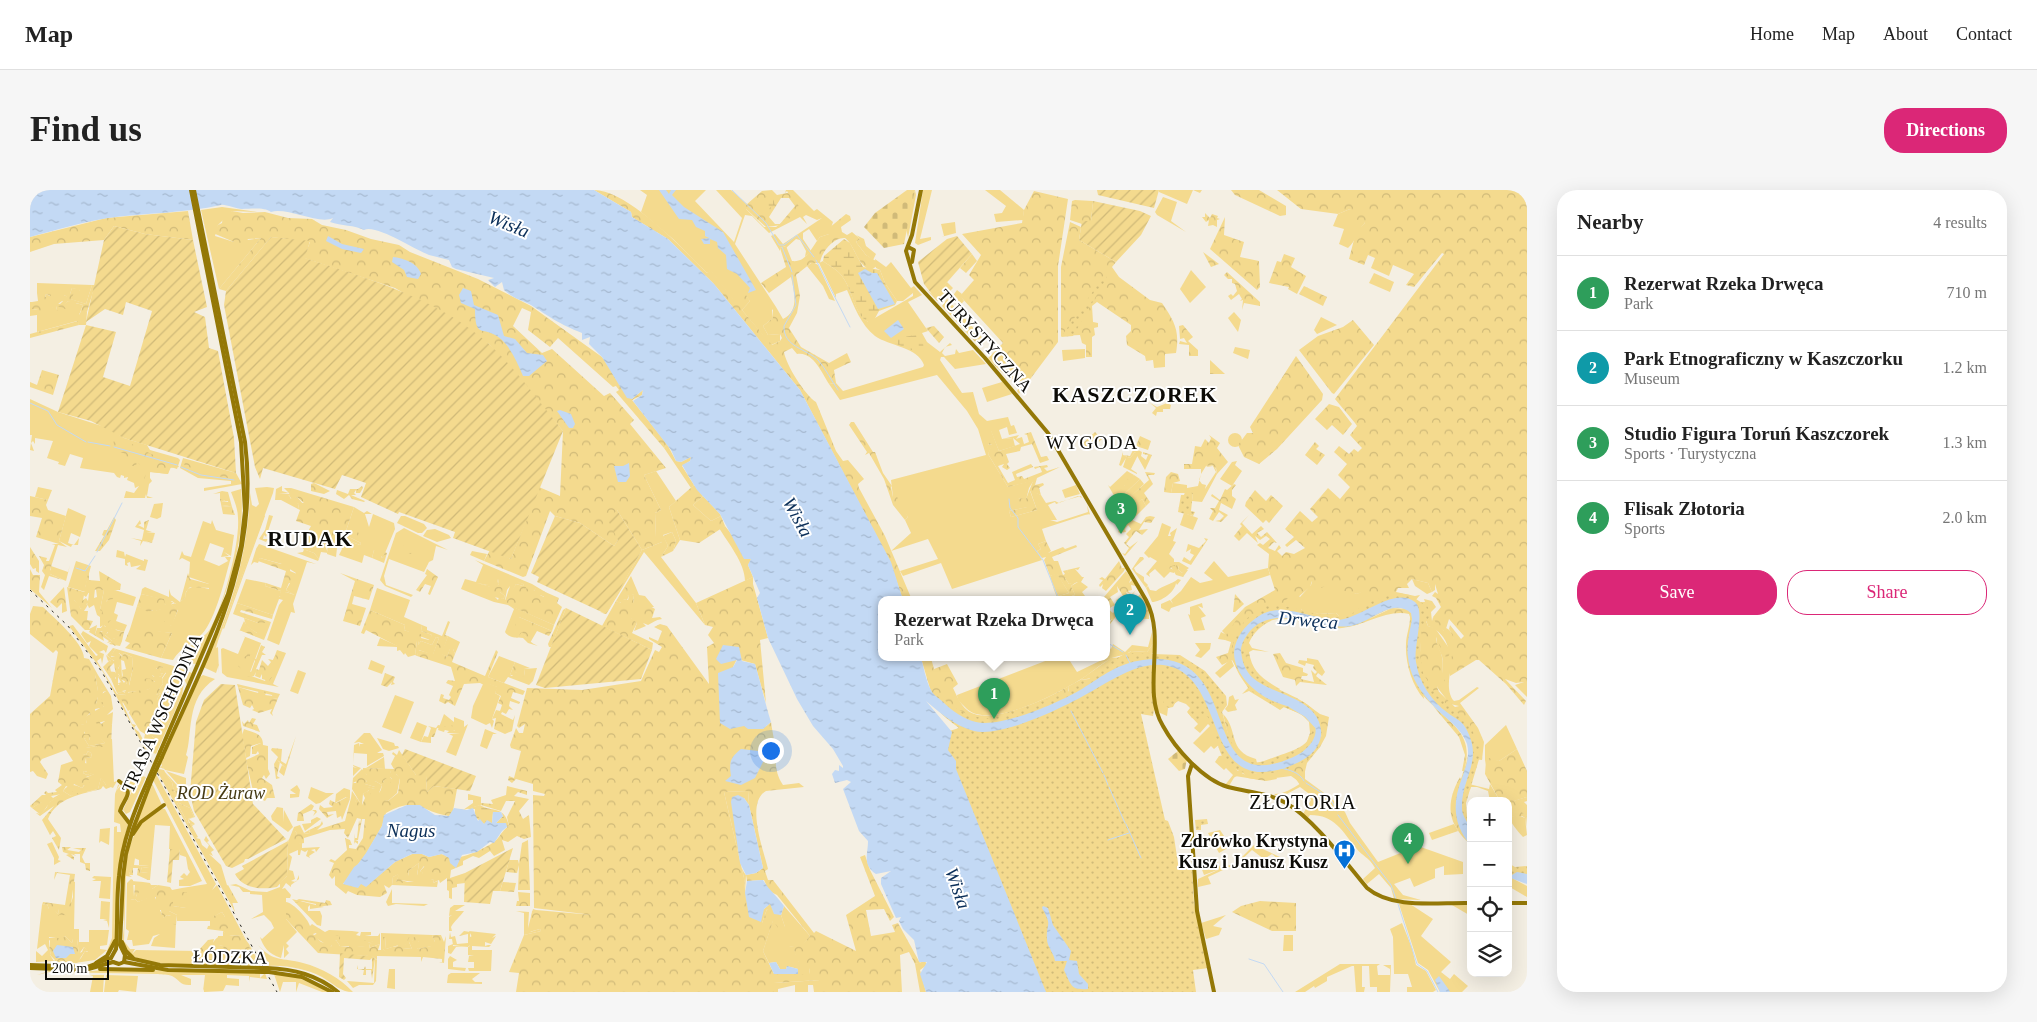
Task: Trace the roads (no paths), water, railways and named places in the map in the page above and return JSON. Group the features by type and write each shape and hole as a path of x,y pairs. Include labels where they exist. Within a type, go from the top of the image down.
{"main road":[{"path":"192,190 238,428 246,489"},
{"path":"910,248 921,190"},
{"name":"TURYSTYCZNA","path":"912,269 913,254 910,248 906,251 908,255 912,269 918,287 985,358 1048,433 1150,608 1155,627 1155,702 1159,719 1192,764 1224,786 1274,797 1292,807 1367,888 1379,897 1396,901 1467,902"},
{"path":"908,255 913,254"},
{"name":"TRASA WSCHODNIA","path":"116,951 118,877 130,824 135,808 228,594 240,546 246,489"},
{"name":"TRASA WSCHODNIA","path":"121,951 123,877 129,843 150,784 232,593 243,548 246,489"},
{"path":"1192,764 1188,776 1197,905 1214,992"},
{"path":"119,781 128,792 127,799 120,809 130,824"},
{"path":"129,843 139,825 164,805"},
{"path":"124,817 131,815 135,808"},
{"path":"1512,903 1527,904"},
{"path":"74,967 94,964 106,958 114,944 117,926"},
{"path":"121,932 126,952 140,962"},
{"path":"30,967 92,966 112,960 119,964 124,959 121,951 116,951 112,960 89,970"},
{"name":"ŁÓDZKA","path":"124,959 162,966 262,970"},
{"name":"ŁÓDZKA","path":"124,959 168,970 291,970 308,975 338,992"},
{"path":"30,967 89,970 109,968 168,970"},
{"name":"ŁÓDZKA","path":"268,970 302,977 332,992"}],"water":[{"name":"Wisła","path":"30,190 594,190 631,212 632,217 668,239 714,284 800,390 891,562 902,596 878,596 878,661 922,661 928,683 935,695 963,717 976,722 987,723 1015,718 1046,707 1126,664 1143,660 1176,662 1197,675 1211,696 1229,742 1241,758 1261,765 1291,758 1305,750 1316,732 1312,719 1305,713 1265,697 1244,679 1239,671 1234,655 1235,646 1244,628 1259,616 1278,610 1287,610 1336,620 1345,619 1387,600 1406,598 1415,602 1418,607 1419,621 1416,662 1423,684 1436,703 1463,725 1471,739 1473,759 1465,787 1462,808 1467,822 1467,841 1458,822 1456,805 1468,757 1467,744 1460,732 1431,703 1415,682 1409,665 1408,652 1408,638 1412,619 1411,613 1404,609 1389,609 1351,626 1325,625 1285,618 1272,619 1261,623 1250,631 1244,639 1241,649 1243,661 1248,672 1262,684 1293,698 1312,710 1318,719 1321,730 1318,744 1310,755 1297,763 1272,771 1250,771 1235,761 1224,745 1197,687 1183,672 1163,665 1137,668 1038,718 987,732 974,731 960,726 926,701 952,732 948,750 956,761 956,769 1046,992 926,992 920,974 927,962 919,962 914,940 903,929 899,921 901,917 896,918 881,884 881,878 891,871 876,874 869,867 867,863 868,841 859,831 843,789 851,782 847,780 835,783 832,774 835,770 839,771 839,765 843,768 843,766 833,749 813,726 797,699 768,638 757,598 760,593 748,565 751,559 744,559 720,514 697,490 682,465 690,461 691,457 681,462 676,461 671,450 633,401 642,395 643,390 632,399 627,398 602,357 589,344 590,337 582,340 582,333 507,293 502,282 495,287 488,280 494,278 456,269 452,267 449,260 429,255 386,234 370,229 364,230 330,222 333,218 327,220 285,212 240,209 223,205 193,210 108,218 30,237"},
{"path":"659,190 666,190 669,194 671,190 676,190 672,195 684,207 723,232 756,290 748,293 750,288 737,274 727,269 726,255 718,248 717,242 710,239 710,244 704,244 701,239 709,238 705,236 705,231 696,227 692,220 679,219"},
{"path":"328,236 342,244 364,249 361,253 342,249 326,241"},
{"path":"393,257 405,260 417,267 421,274 418,279 407,277 404,270 392,262"},
{"path":"865,269 872,273 877,273 895,304 878,309 858,273"},
{"path":"463,288 471,291 474,305 498,315 504,336 515,339 527,353 543,355 547,361 529,376 523,376 514,356 505,343 495,335 478,329 475,309 461,303 459,295"},
{"path":"898,320 904,329 891,338 884,331"},
{"path":"560,410 571,414 575,424 573,428 569,428 557,411"},
{"path":"629,463 630,476 626,482 618,482 614,466 623,466"},
{"path":"723,645 739,647 742,661 755,664 771,722 763,729 748,729 744,726 730,729 720,723 718,673 733,667 737,660 721,664 716,659"},
{"path":"741,749 758,751 764,760 755,778 741,785 725,781 731,776 730,764 732,758"},
{"path":"738,795 744,798 749,805 763,868 756,873 746,875 740,863 731,802 732,797"},
{"name":"Nagus","path":"407,805 420,805 435,815 449,816 454,808 467,810 473,808 478,821 480,819 484,824 487,820 492,823 493,812 501,812 503,816 496,823 506,823 507,827 494,843 490,842 477,852 462,855 456,868 450,863 449,858 442,854 429,857 422,854 412,854 395,862 366,887 361,884 358,888 343,884 366,853 382,826 384,815"},
{"path":"1517,872 1527,874 1527,884 1512,878 1512,875"},
{"path":"763,880 784,906 781,915 774,914 770,904 764,909 761,922 749,917 745,893 747,881"},
{"path":"1043,906 1048,908 1053,925 1071,951 1069,960 1077,961 1079,974 1088,984 1088,989 1078,989 1073,986 1064,970 1067,961 1055,961 1047,942 1048,922 1042,908"},
{"path":"57,945 73,947 75,954 70,954 66,958 56,958 53,951"},
{"path":"776,962 780,969 786,969 787,966 798,969 798,974 774,974 769,963"},
{"path":"1439,976 1450,992 1440,992 1435,980"}],"waterway":[{"path":"732,190 766,223 779,245 784,245 797,235 814,257"},
{"path":"782,247 792,272"},
{"path":"816,260 850,327"},
{"path":"792,275 796,305 784,326 787,339 796,347 818,360 838,390"},
{"path":"30,403 48,411 57,425 86,442"},
{"path":"88,442 110,446"},
{"path":"114,447 177,465"},
{"path":"181,467 201,475 234,480"},
{"path":"1009,499 1010,508 1018,518 1018,527 1043,560 1057,596"},
{"path":"97,552 122,503"},
{"path":"76,568 85,571 95,556"},
{"path":"1110,644 1123,652"},
{"path":"1126,655 1130,663"},
{"name":"Drwęca","path":"1291,706 1306,715 1316,726"},
{"path":"1071,711 1103,773"},
{"path":"1280,768 1297,773 1304,781"},
{"path":"1104,775 1108,785"},
{"path":"1306,783 1330,798 1337,811"},
{"path":"1109,787 1125,823"},
{"path":"1338,815 1391,885 1396,899"},
{"path":"1126,824 1141,858"},
{"path":"1108,840 1129,833"},
{"path":"1398,904 1417,964 1427,971 1438,992"},
{"path":"1249,959 1264,964 1283,992"}],"railway":[{"path":"30,590 68,626 102,672 277,992"}],"place":[{"name":"Studio Figura Toruń Kaszczorek","path":"1121,534"},
{"name":"Park Etnograficzny w Kaszczorku","path":"1130,635"},
{"name":"Rezerwat Rzeka Drwęca","path":"994,719"},
{"name":"Flisak Złotoria","path":"1408,864"},
{"name":"Zdrówko Krystyna Kusz i Janusz Kusz","path":"1344,870"}],"district":[{"name":"KASZCZOREK","path":"1135,394"},
{"name":"WYGODA","path":"1092,442"},
{"name":"RUDAK","path":"310,538"},
{"name":"ZŁOTORIA","path":"1303,802"}],"park label":[{"name":"ROD Żuraw","path":"221,793"}]}
